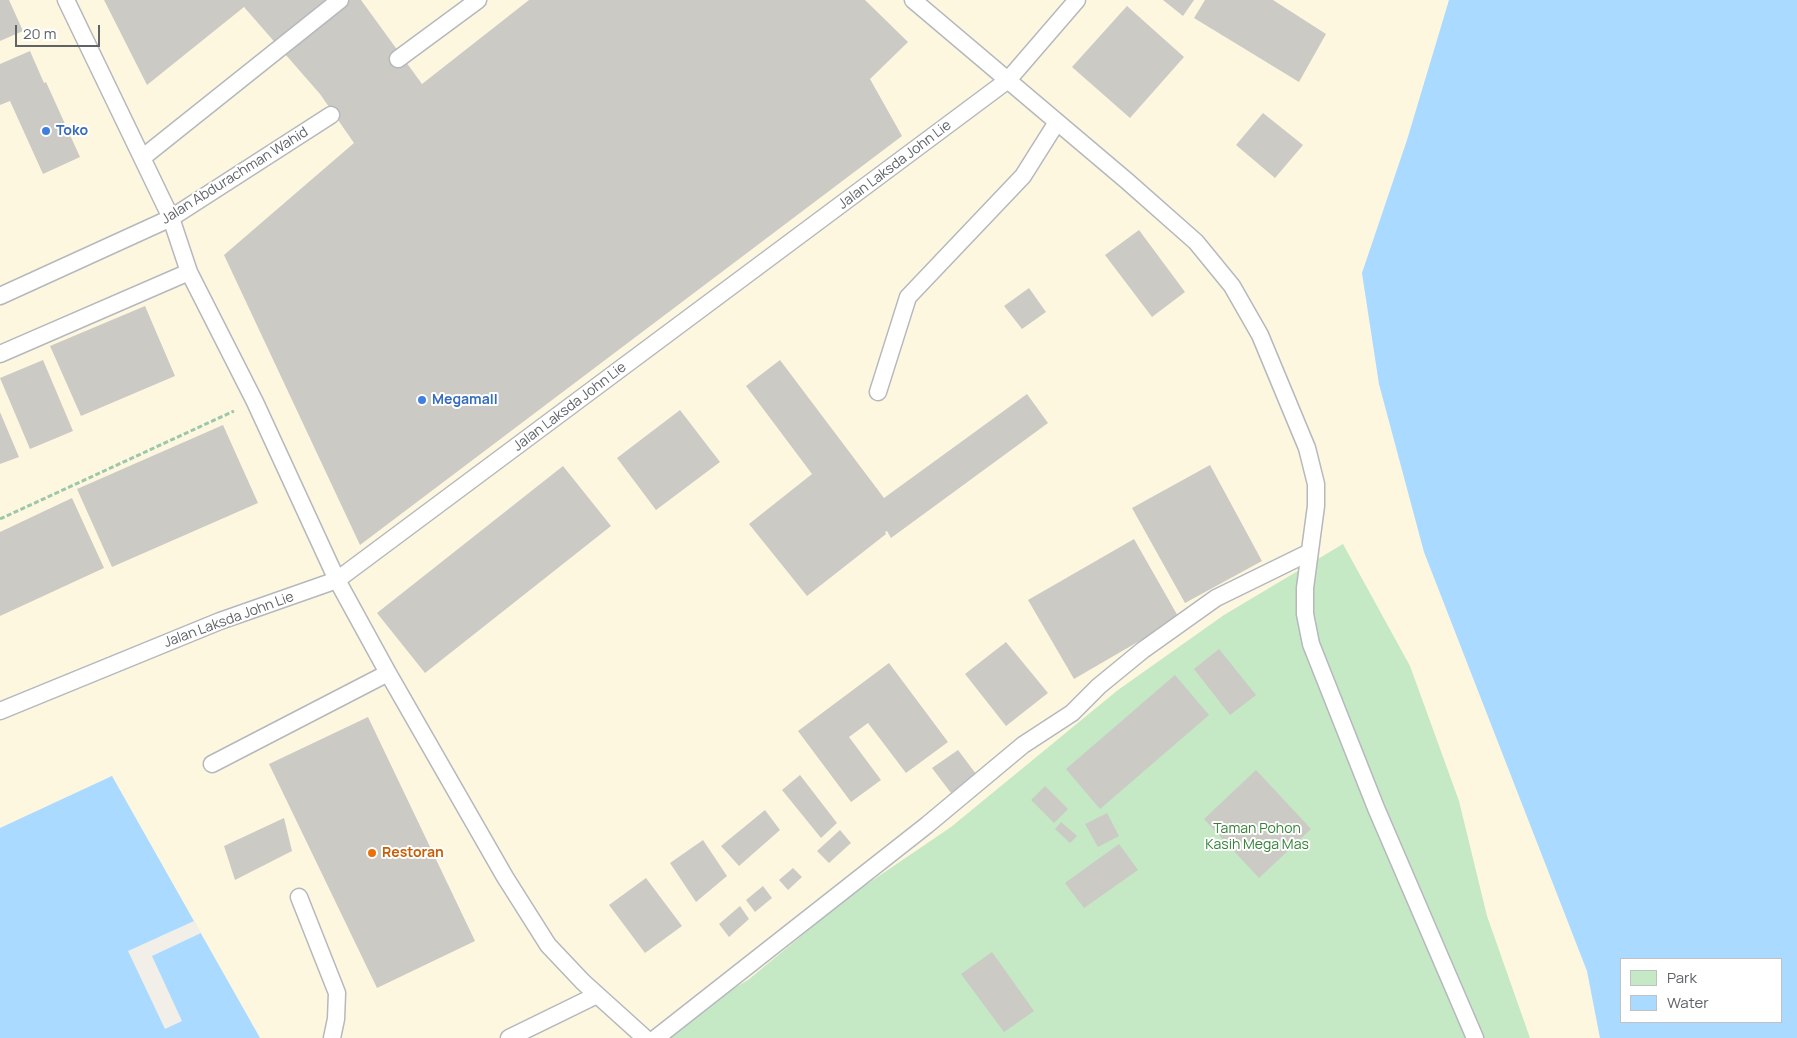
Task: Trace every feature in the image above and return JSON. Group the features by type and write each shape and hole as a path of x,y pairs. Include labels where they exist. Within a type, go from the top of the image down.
{"lane":[{"path":"66,0 171,218 189,272 256,402 337,580 388,674 505,877 548,945 645,1038"},
{"path":"142,158 340,0"},
{"path":"398,59 478,0"},
{"path":"913,0 932,6 1008,80 1196,242 1232,286 1260,335 1307,448 1316,484 1316,506 1308,553 1304,614 1311,644 1376,808 1475,1038"},
{"name":"Jalan Laksda John Lie","path":"0,711 220,621 337,580 1008,80 1076,0"},
{"name":"Jalan Abdurachman Wahid","path":"0,296 171,218 331,115"},
{"path":"878,392 908,298 1023,176 1057,122"},
{"path":"0,354 189,272"},
{"path":"656,1038 919,831 1023,745 1072,714 1099,686 1143,650 1216,598 1308,553"},
{"path":"212,764 388,674"},
{"path":"299,897 337,993 336,1019 332,1038"},
{"path":"509,1038 598,995"}],"path":[{"path":"0,519 256,402"}],"shaded area":[{"path":"0,0 1449,0 1407,140 1362,273 1379,384 1424,552 1587,971 1600,1038 260,1038 112,776 0,828"}],"green space":[{"name":"Taman Pohon Kasih Mega Mas","path":"1343,544 1410,666 1459,801 1487,916 1530,1038 649,1038 748,980 851,895 951,827 1118,690 1224,615"}],"water":[{"path":"1449,0 1797,0 1797,1038 1600,1038 1587,971 1424,552 1379,384 1362,273 1407,140"},
{"path":"112,776 260,1038 0,1038 0,828"}],"pier":[{"path":"194,921 201,933 152,956 182,1021 165,1029 128,951"}],"building":[{"path":"0,0 9,0 23,31 0,41"},
{"name":"Megamall","path":"104,0 361,0 422,84 529,0 865,0 908,42 870,79 902,136 360,545 224,255 354,143 320,94 244,7 147,85"},
{"path":"1163,0 1194,0 1183,16"},
{"path":"1205,0 1273,0 1326,34 1299,82 1194,18"},
{"path":"1127,6 1184,57 1130,118 1072,67"},
{"name":"Toko","path":"30,51 80,157 43,174 10,101 0,105 0,64"},
{"path":"1263,113 1303,145 1275,178 1236,145"},
{"path":"1139,230 1185,292 1152,317 1105,255"},
{"path":"1029,288 1046,312 1022,329 1004,306"},
{"path":"145,306 175,376 81,416 50,346"},
{"path":"43,360 73,431 30,449 0,378"},
{"path":"780,360 884,498 1027,394 1048,423 891,538 887,531 885,532 886,534 807,596 749,524 812,474 746,386"},
{"path":"680,410 720,462 656,510 617,458"},
{"path":"0,412 19,457 0,464"},
{"path":"223,425 258,503 112,567 77,489"},
{"path":"1210,465 1262,561 1185,603 1132,508"},
{"path":"563,466 611,526 425,673 377,613"},
{"path":"72,498 104,568 0,616 0,532"},
{"path":"1134,539 1179,618 1074,679 1028,600"},
{"path":"1006,642 1048,693 1006,726 965,674"},
{"path":"1219,649 1256,695 1230,715 1194,669"},
{"path":"889,663 948,742 906,773 868,723 849,737 881,780 851,802 798,731"},
{"path":"1175,675 1209,715 1100,809 1066,769"},
{"name":"Restoran","path":"368,717 475,941 377,988 269,764"},
{"path":"958,750 976,774 951,793 932,768"},
{"path":"1256,770 1311,829 1259,878 1204,819"},
{"path":"800,775 837,823 821,838 782,790"},
{"path":"1045,786 1068,809 1054,823 1031,800"},
{"path":"765,810 780,830 739,866 721,846"},
{"path":"1107,813 1119,836 1098,847 1085,824"},
{"path":"284,818 292,851 235,880 224,846"},
{"path":"1061,822 1077,836 1070,843 1055,829"},
{"path":"840,830 851,843 829,863 817,851"},
{"path":"703,840 727,876 696,902 670,863"},
{"path":"1119,844 1138,870 1084,908 1065,883"},
{"path":"793,868 802,877 788,890 779,880"},
{"path":"646,878 682,926 645,953 609,905"},
{"path":"763,886 772,898 755,912 746,900"},
{"path":"740,906 749,919 729,937 719,924"},
{"path":"992,952 1034,1011 1004,1032 961,974"}],"place":[{"name":"Toko","path":"46,131"},
{"name":"Megamall","path":"422,400"},
{"name":"Restoran","path":"372,853"}]}
